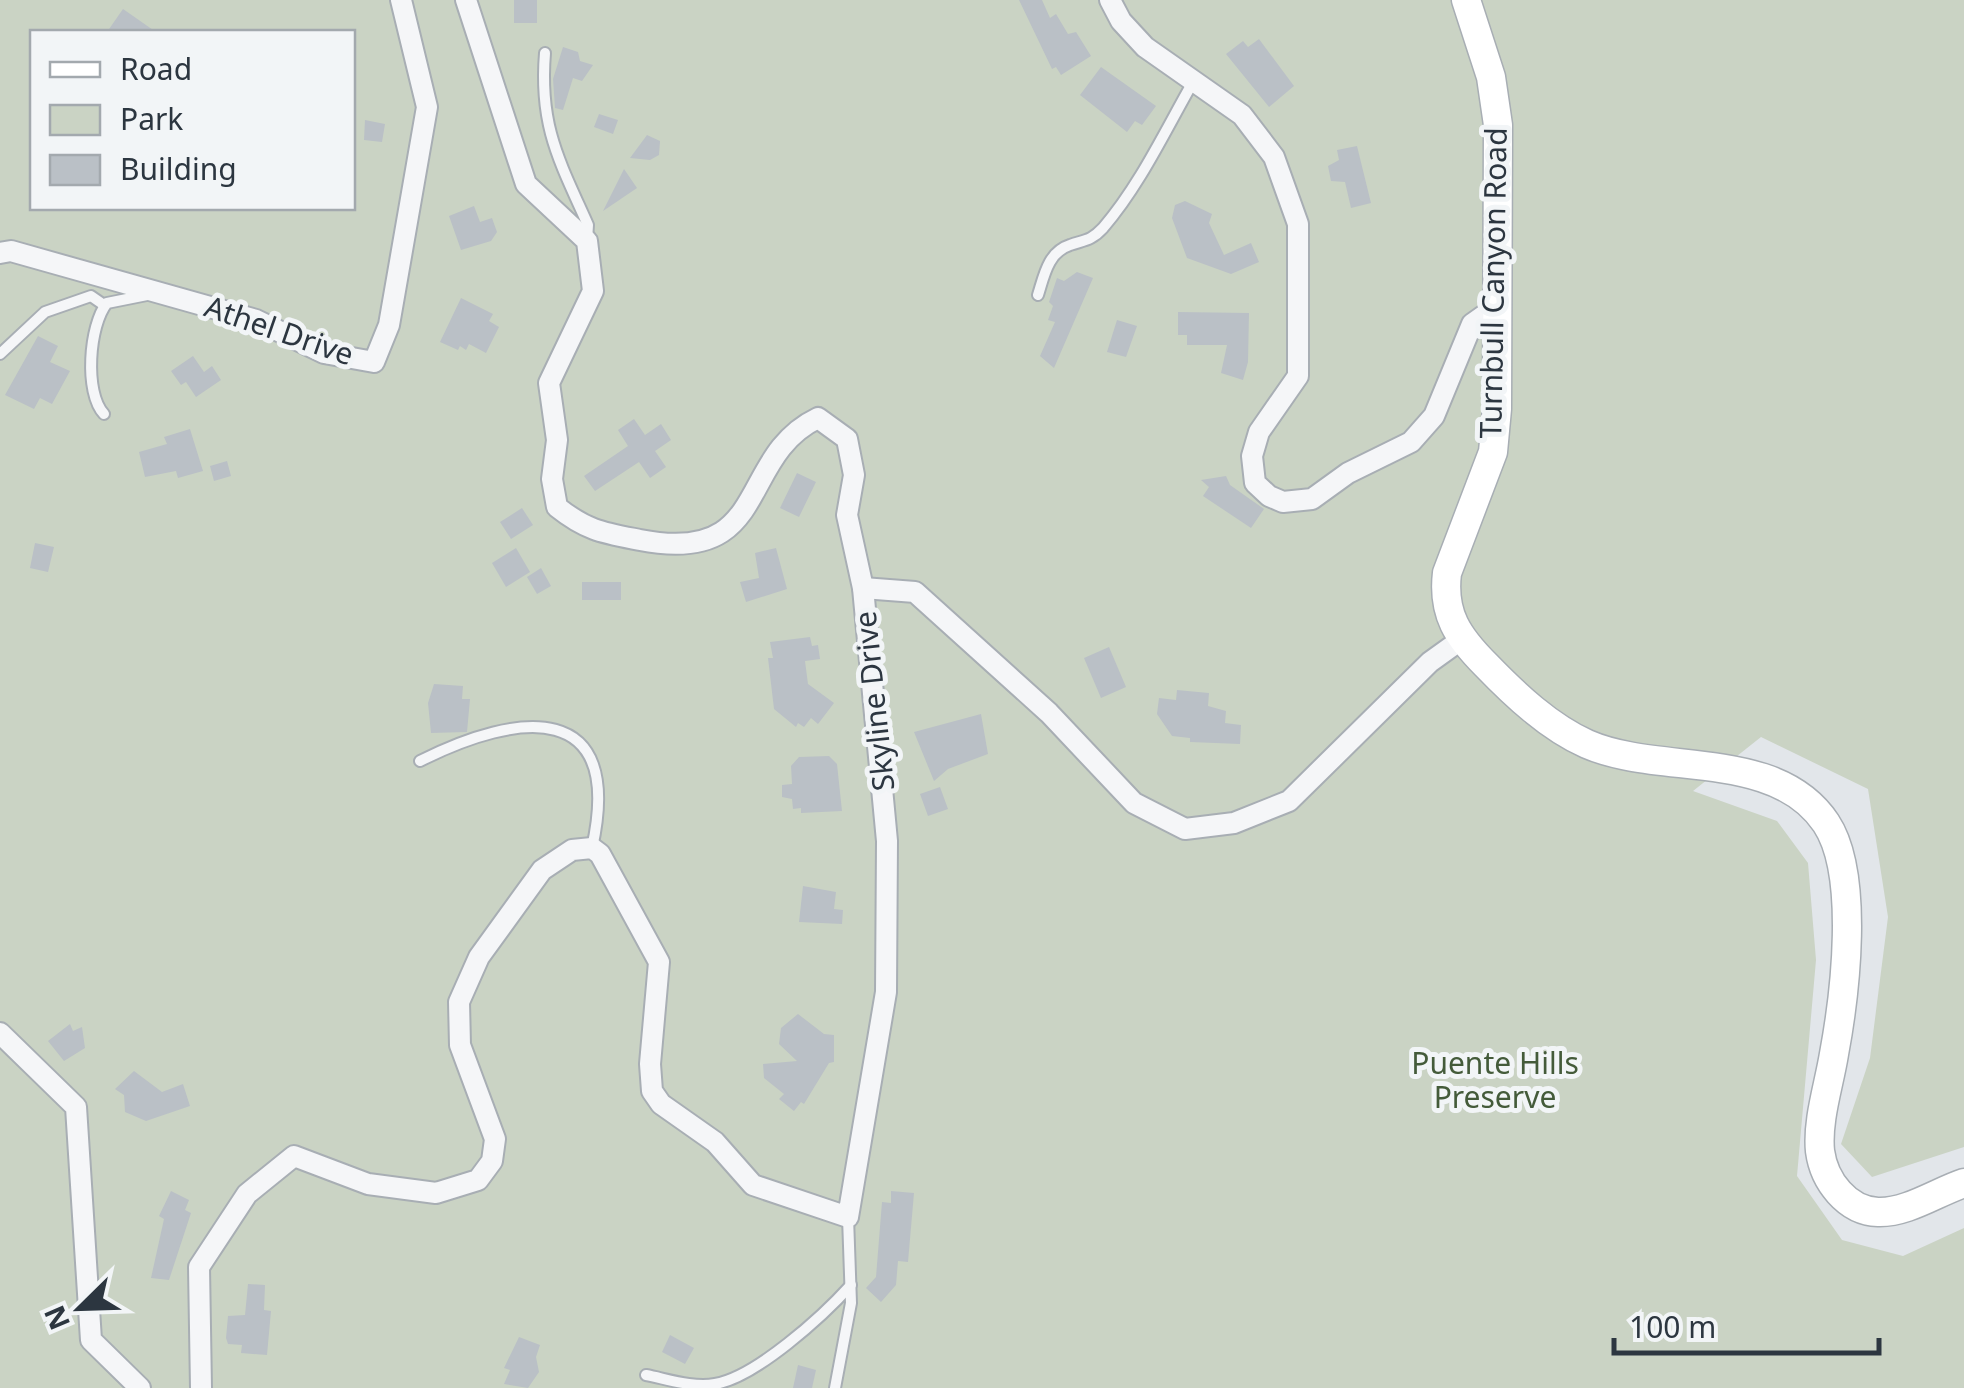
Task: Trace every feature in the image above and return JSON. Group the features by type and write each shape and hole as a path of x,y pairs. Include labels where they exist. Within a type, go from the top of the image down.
{"street":[{"name":"Athel Drive","path":"0,254 11,251 256,320 324,353 374,362 388,326 427,107 401,0"},
{"path":"466,0 526,184 587,240 593,291 549,383 557,440 552,479 557,508 584,529 670,546 702,541 733,527 794,429 818,418 847,439 854,474 847,516 863,588"},
{"path":"1110,0 1120,21 1145,47 1242,115 1274,157 1298,224 1298,376 1259,432 1252,456 1255,483 1282,502 1312,499 1348,473 1410,442 1434,416 1472,324 1496,306"},
{"name":"Turnbull Canyon Road","path":"1466,0 1490,77 1498,125 1493,452 1454,550 1445,592 1451,624 1531,707 1588,744 1758,778 1787,790 1822,817 1836,840 1845,886 1838,1031 1820,1134 1826,1174 1851,1203 1876,1212 1906,1207 1964,1183"},
{"name":"Skyline Drive","path":"848,1216 886,992 888,842 863,588 915,592 1049,713 1134,803 1185,828 1234,823 1290,801 1430,662 1462,639"},
{"path":"201,1388 198,1267 247,1194 294,1156 368,1184 436,1193 478,1180 492,1160 495,1140 460,1045 460,1002 479,958 542,870 572,850 592,848 600,854 659,962 650,1064 652,1091 660,1104 715,1142 752,1185 848,1216"},
{"path":"0,1033 76,1107 91,1340 140,1388"}],"lane":[{"path":"545,53 541,98 546,125 588,225 587,240"},
{"path":"1038,295 1050,259 1069,244 1084,244 1101,230 1130,192 1194,81"},
{"path":"104,305 157,292"},
{"path":"0,354 45,312 92,296 104,305"},
{"path":"104,305 96,332 92,393 104,414"},
{"path":"420,761 458,742 512,730 555,729 574,736 590,750 598,772 600,813 592,848"},
{"name":"Skyline Drive","path":"835,1388 852,1284 848,1216"},
{"path":"646,1374 697,1385 725,1381 802,1333 852,1284"}],"green space":[{"name":"Puente Hills Preserve","path":"0,0 1964,0 1964,1147 1872,1177 1841,1144 1870,1058 1888,917 1868,789 1761,737 1693,791 1777,821 1808,863 1816,960 1797,1176 1842,1240 1903,1256 1964,1228 1964,1388 0,1388"}],"building":[{"path":"514,0 537,0 537,23 514,23"},
{"path":"1019,0 1042,0 1050,18 1056,14 1068,34 1076,32 1091,56 1061,75 1056,67 1052,69"},
{"path":"123,9 153,30 108,30"},
{"path":"1259,39 1294,86 1269,107 1226,54 1243,41 1248,47"},
{"path":"563,47 578,52 580,61 593,65 582,81 573,78 563,110 555,108 553,79"},
{"path":"1101,67 1156,106 1142,125 1135,121 1127,132 1080,95"},
{"path":"599,114 618,120 613,134 594,127"},
{"path":"365,120 385,124 382,142 364,140"},
{"path":"647,135 660,141 659,155 650,160 630,158"},
{"path":"1357,146 1371,203 1351,208 1345,182 1331,181 1328,166 1339,160 1337,150"},
{"path":"624,169 637,188 603,211"},
{"path":"1185,201 1212,214 1209,223 1224,255 1251,243 1259,262 1231,274 1187,258 1172,218 1175,205"},
{"path":"474,206 480,222 492,218 497,232 491,241 461,250 449,216"},
{"path":"1077,272 1093,278 1054,368 1040,356 1055,322 1048,320 1053,306 1049,302 1057,278 1064,281"},
{"path":"461,298 493,314 489,321 499,327 486,353 469,344 466,350 460,346 458,350 440,342"},
{"path":"1178,312 1249,313 1248,362 1243,380 1221,373 1227,345 1187,345 1187,335 1178,335"},
{"path":"1117,320 1137,326 1126,357 1107,352"},
{"path":"38,336 58,346 50,362 70,371 52,404 40,398 34,409 5,395"},
{"path":"193,356 204,372 212,366 221,380 196,397 186,382 181,385 171,371"},
{"path":"634,419 645,435 661,424 671,440 655,451 666,467 650,478 639,462 595,491 584,476 628,446 618,430"},
{"path":"190,429 203,471 178,478 176,471 145,477 139,452 167,444 164,437"},
{"path":"227,461 231,476 214,481 210,466"},
{"path":"797,473 816,482 799,517 780,508"},
{"path":"1226,476 1230,485 1264,509 1251,528 1203,496 1209,487 1201,480"},
{"path":"522,508 533,525 511,539 500,522"},
{"path":"35,543 54,547 48,572 30,568"},
{"path":"516,548 530,572 506,587 492,563"},
{"path":"776,548 787,589 746,602 740,582 759,578 755,553"},
{"path":"541,568 551,586 537,594 527,577"},
{"path":"582,582 621,582 621,600 582,600"},
{"path":"810,637 812,646 818,645 820,659 805,661 808,684 834,703 818,724 811,718 804,727 798,723 796,727 774,709 770,642"},
{"path":"1109,647 1126,687 1101,698 1084,658"},
{"path":"434,684 463,686 462,699 470,699 467,732 431,733 428,703"},
{"path":"1177,690 1209,693 1208,706 1226,711 1225,723 1241,725 1240,744 1190,742 1190,738 1172,736 1157,714 1159,698 1176,700"},
{"path":"981,714 988,754 948,769 934,781 914,732"},
{"path":"829,756 837,764 842,811 801,813 801,808 793,809 792,799 782,797 782,785 792,784 791,766 799,757"},
{"path":"940,787 948,809 928,816 920,794"},
{"path":"803,886 836,892 834,909 843,910 842,924 799,922"},
{"path":"798,1014 824,1034 834,1035 834,1062 829,1063 804,1104 801,1102 794,1111 779,1099 784,1094 764,1078 763,1064 797,1061 779,1044 781,1028"},
{"path":"70,1024 73,1031 82,1027 85,1048 64,1061 48,1041"},
{"path":"134,1071 162,1092 183,1084 190,1106 146,1121 125,1112 124,1095 115,1089"},
{"path":"171,1191 189,1200 185,1210 191,1213 169,1280 151,1278 164,1219 159,1216"},
{"path":"891,1191 914,1193 908,1262 898,1261 896,1285 881,1302 866,1288 876,1277 882,1202 891,1203"},
{"path":"248,1284 265,1285 264,1310 271,1311 267,1355 241,1353 242,1345 228,1344 226,1338 228,1316 245,1315"},
{"path":"670,1335 694,1348 685,1364 662,1352"},
{"path":"519,1337 540,1345 536,1357 539,1372 528,1388 504,1384 510,1370 504,1368"},
{"path":"798,1365 816,1370 812,1388 793,1388"}]}
